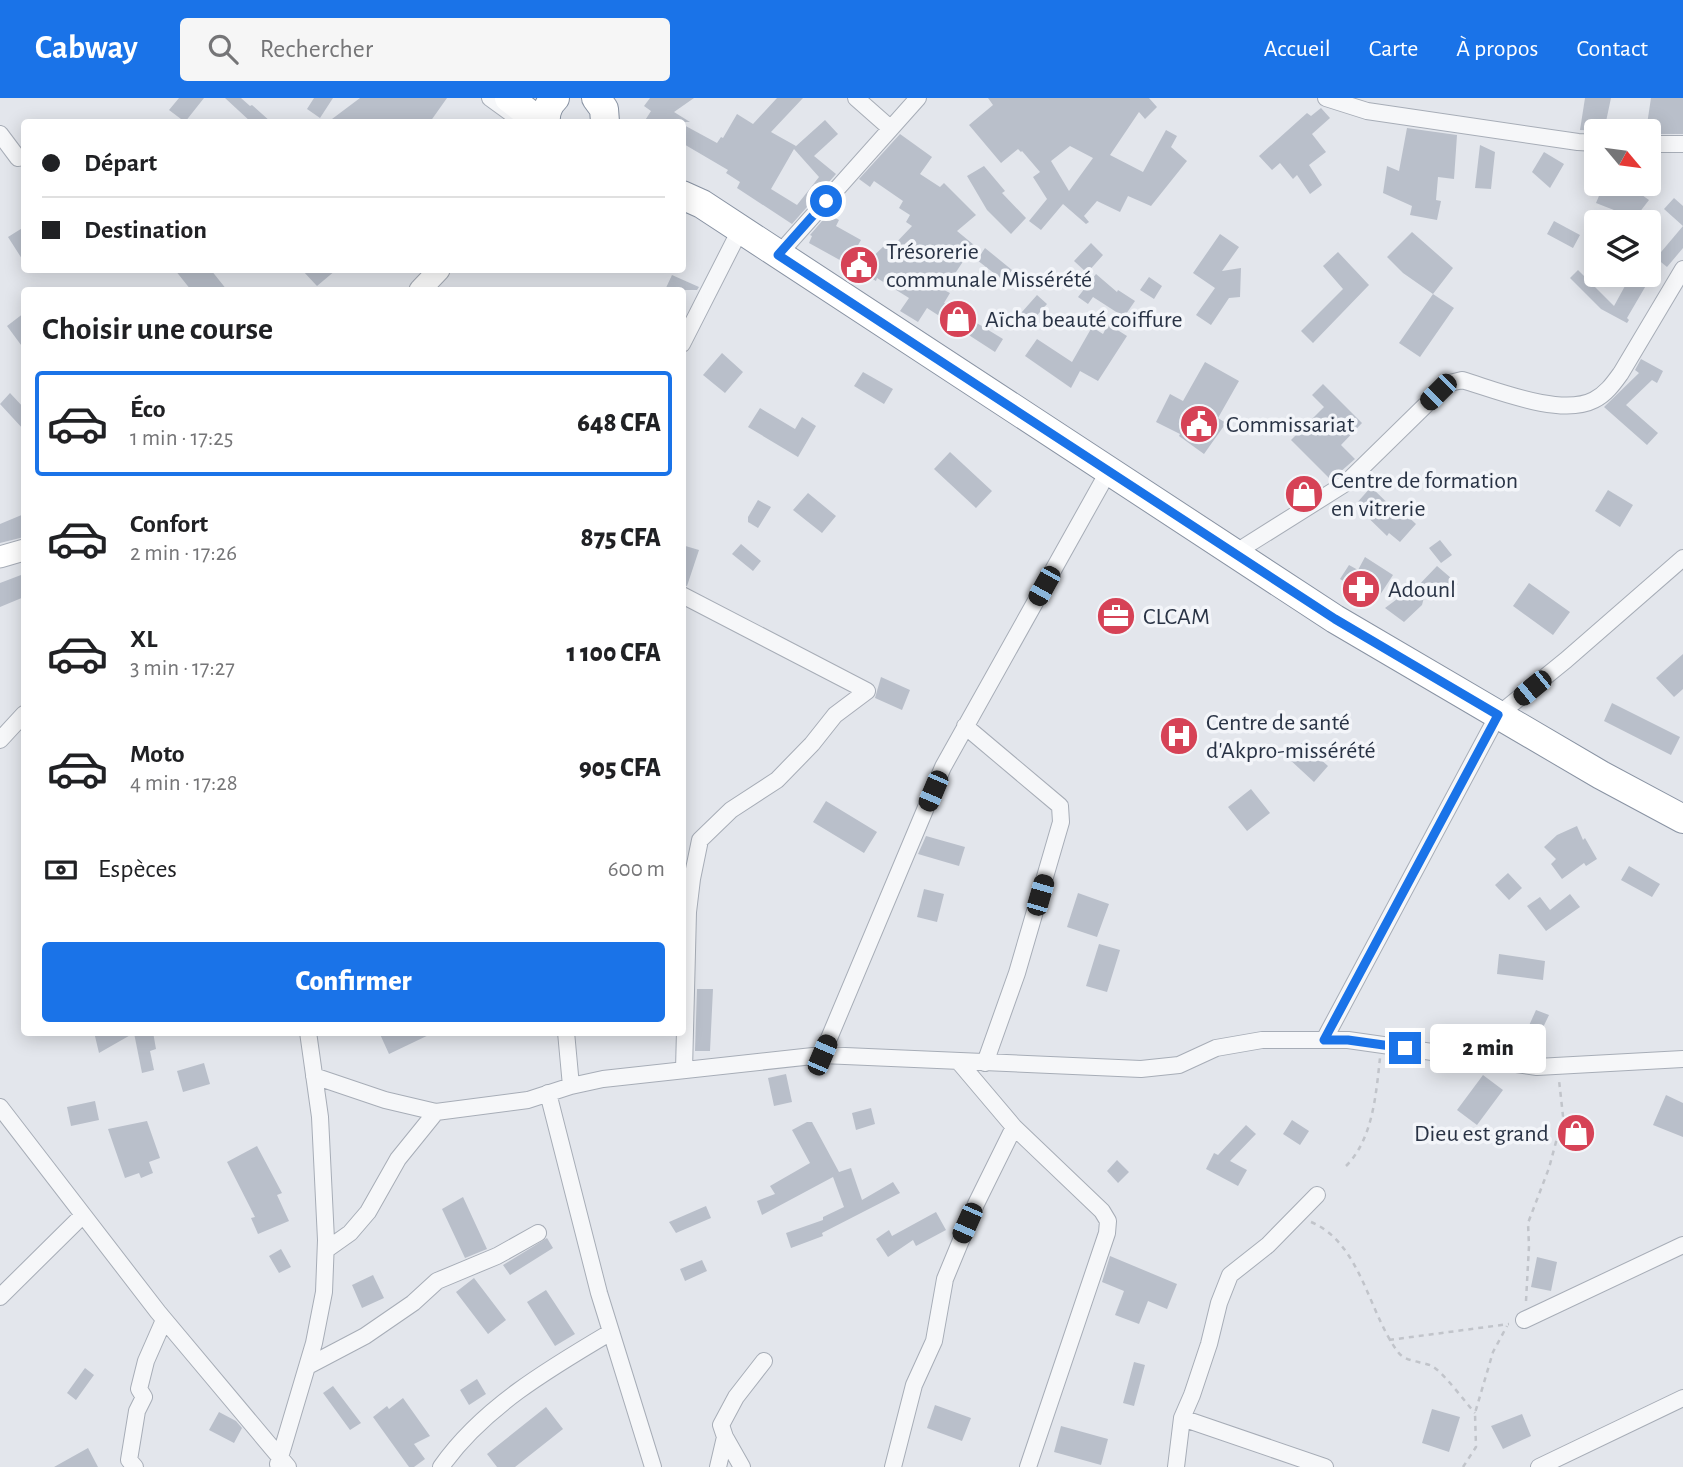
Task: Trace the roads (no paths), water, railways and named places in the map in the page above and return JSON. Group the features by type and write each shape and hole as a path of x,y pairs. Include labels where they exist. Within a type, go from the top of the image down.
{"highway":[{"path":"509,98 536,119"},
{"path":"546,119 550,102 555,98"},
{"path":"689,195 1335,619 1601,775 1683,818"}],"main road":[{"path":"423,287 436,273"},
{"path":"0,557 21,551"}],"street":[{"path":"490,98 515,119"},
{"path":"856,98 890,128"},
{"path":"778,255 918,98"},
{"path":"1326,98 1367,111 1584,142"},
{"path":"0,134 19,158"},
{"path":"1661,144 1683,144"},
{"path":"686,336 740,230"},
{"path":"1233,554 1346,483 1438,392 1456,380 1538,402 1576,406 1594,400 1609,389 1621,373 1683,269"},
{"path":"822,1055 943,767 1108,472"},
{"path":"1324,1040 1498,715 1683,558"},
{"path":"686,597 867,691 835,715 812,744 777,780 731,810 700,840 688,912 686,991"},
{"path":"0,740 21,717"},
{"path":"965,726 1060,806 1061,821 1017,973 985,1063"},
{"path":"282,1464 324,1293 326,1250 320,1117 309,1036"},
{"path":"566,1036 571,1086"},
{"path":"684,1070 685,1036"},
{"path":"314,1076 385,1100 436,1112 528,1100 603,1079 822,1055 1141,1069 1179,1065 1216,1048 1262,1040 1324,1040 1381,1045 1537,1067 1683,1059"},
{"path":"960,1062 1014,1127 1095,1204 1108,1221 1107,1233 1028,1467"},
{"path":"548,1093 575,1204 653,1467"},
{"path":"0,1107 164,1320 282,1464"},
{"path":"326,1250 350,1233 368,1212 398,1159 436,1112"},
{"path":"893,1467 914,1385 934,1342 945,1279 976,1204 1014,1127"},
{"path":"1176,1467 1182,1418 1192,1395 1230,1275 1268,1245 1317,1195"},
{"path":"0,1297 83,1215"},
{"path":"307,1366 365,1336 413,1303 437,1281 497,1256 538,1233"},
{"path":"1516,1322 1683,1245"},
{"path":"135,1467 129,1461 136,1411 144,1397 139,1389 146,1362 164,1320"},
{"path":"441,1467 470,1432 494,1411 535,1379 611,1332"},
{"path":"743,1467 721,1425 736,1397 764,1361"},
{"path":"1542,1466 1683,1398"},
{"path":"1182,1418 1325,1467"},
{"path":"718,1467 725,1437"}],"place":[{"name":"Trésorerie communale Missérété","path":"859,265"},
{"name":"Aïcha beauté coiffure","path":"958,319"},
{"name":"Commissariat","path":"1199,424"},
{"name":"Centre de formation en vitrerie","path":"1304,494"},
{"name":"Adounl","path":"1361,589"},
{"name":"CLCAM","path":"1116,616"},
{"name":"Centre de santé d'Akpro-missérété","path":"1179,736"},
{"name":"Dieu est grand","path":"1576,1133"}]}
